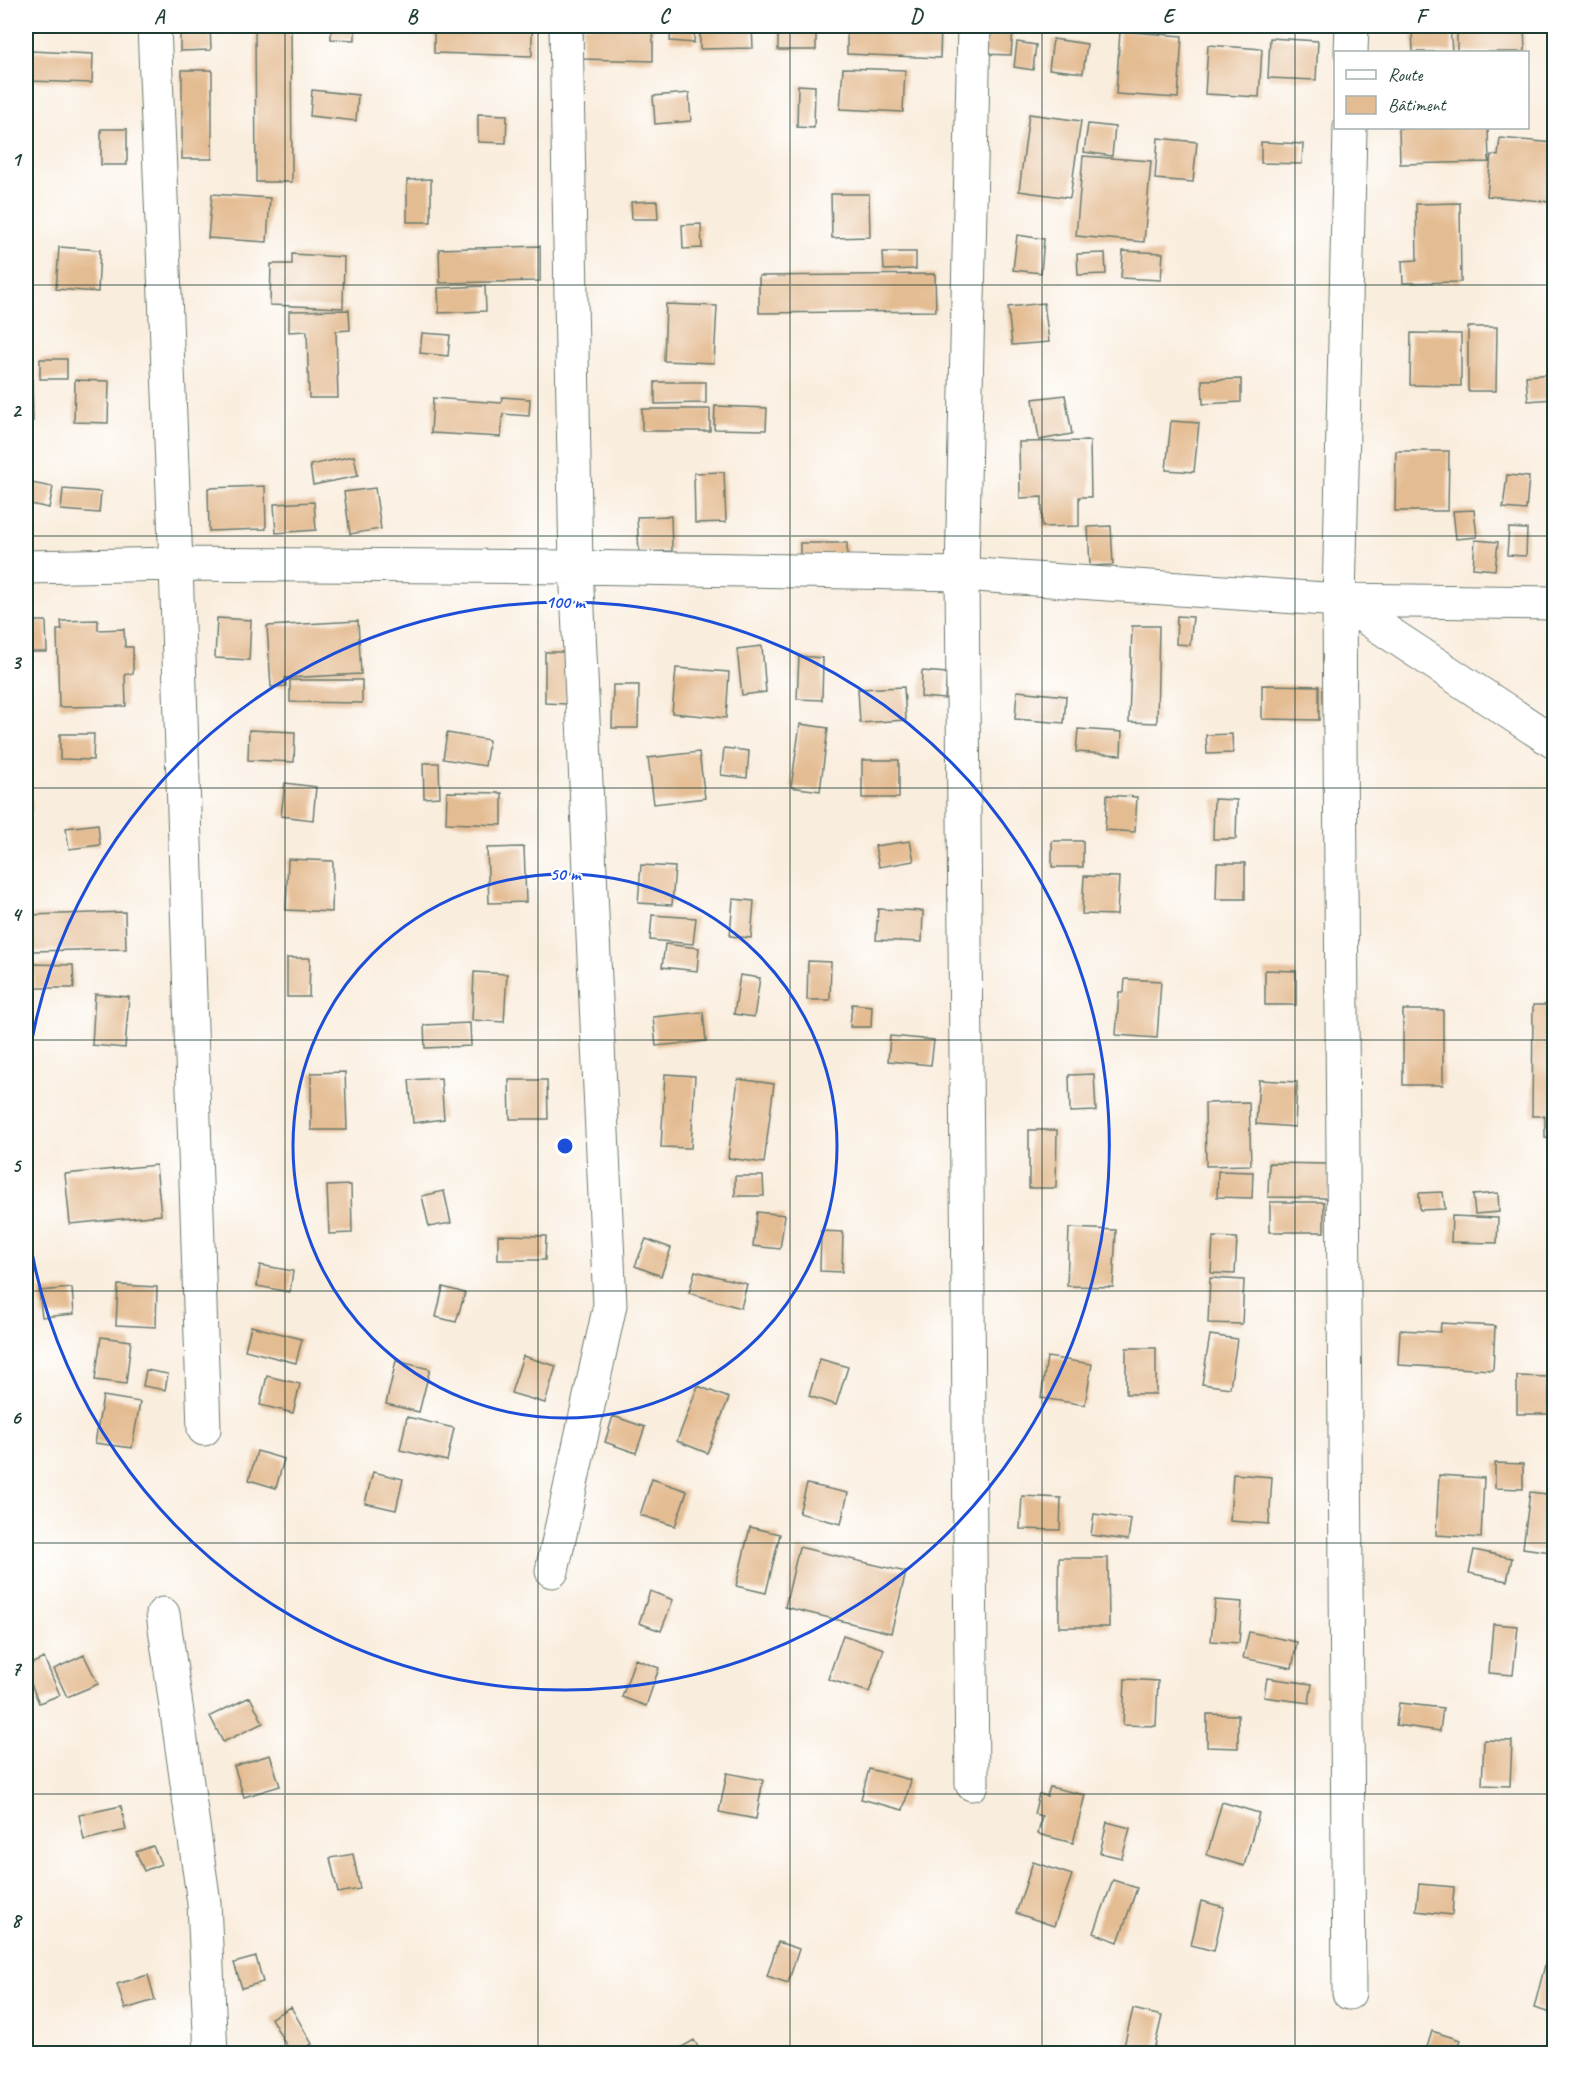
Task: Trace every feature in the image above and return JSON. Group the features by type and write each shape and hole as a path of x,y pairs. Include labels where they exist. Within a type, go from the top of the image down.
{"street":[{"path":"154,26 177,564 204,1429"},
{"path":"552,1571 610,1305 576,567 566,26"},
{"path":"972,1784 962,574 974,26"},
{"path":"1351,51 1352,26"},
{"path":"1349,1993 1339,600 1350,129"},
{"path":"26,567 177,564 576,567 962,574 1339,600 1554,603"},
{"path":"1339,600 1554,742"},
{"path":"163,1614 204,1903 211,2054"}],"building":[{"path":"180,26 210,26 211,50 180,51"},
{"path":"255,26 291,26 292,182 256,182"},
{"path":"331,26 355,26 355,40 331,39"},
{"path":"434,26 532,27 532,56 434,53"},
{"path":"583,26 653,26 653,61 582,59"},
{"path":"671,26 695,26 694,43 670,41"},
{"path":"700,26 752,26 753,48 700,49"},
{"path":"778,26 816,26 816,50 778,50"},
{"path":"847,26 941,27 940,58 847,54"},
{"path":"1412,26 1450,26 1452,51 1413,51"},
{"path":"1457,26 1524,26 1525,51 1457,51"},
{"path":"983,29 1013,30 1011,55 982,54"},
{"path":"1120,31 1182,36 1178,98 1116,94"},
{"path":"1270,38 1318,41 1316,80 1268,78"},
{"path":"1053,39 1087,44 1083,73 1049,69"},
{"path":"1017,42 1036,45 1033,70 1014,67"},
{"path":"1208,45 1262,49 1259,97 1205,94"},
{"path":"31,51 93,54 92,83 30,81"},
{"path":"843,68 905,70 903,112 840,109"},
{"path":"182,70 212,70 212,159 182,159"},
{"path":"798,85 815,86 814,128 797,127"},
{"path":"312,90 358,95 356,121 310,116"},
{"path":"689,93 691,121 655,124 653,96"},
{"path":"478,114 507,115 506,143 478,142"},
{"path":"1029,114 1081,121 1070,198 1019,191"},
{"path":"1088,124 1115,127 1112,156 1084,152"},
{"path":"101,129 127,129 127,165 101,165"},
{"path":"1399,129 1488,129 1489,162 1400,164"},
{"path":"1158,138 1197,142 1193,182 1155,179"},
{"path":"1500,138 1554,143 1554,202 1487,196 1491,155 1498,156"},
{"path":"1261,142 1303,144 1302,164 1261,163"},
{"path":"1083,156 1151,161 1144,242 1076,236"},
{"path":"431,179 431,222 407,222 407,180"},
{"path":"212,194 270,198 267,242 208,238"},
{"path":"831,194 869,194 870,237 832,238"},
{"path":"657,201 658,219 632,219 631,202"},
{"path":"1460,203 1461,282 1403,283 1402,261 1417,260 1416,204"},
{"path":"701,224 702,248 683,249 682,225"},
{"path":"1017,235 1044,239 1041,273 1013,270"},
{"path":"540,246 540,281 440,283 439,249"},
{"path":"59,247 100,250 98,292 56,289"},
{"path":"1123,251 1163,253 1161,280 1121,278"},
{"path":"883,252 916,252 916,269 884,270"},
{"path":"1105,253 1106,274 1078,275 1077,254"},
{"path":"292,254 344,257 343,308 270,305 271,264 292,264"},
{"path":"935,274 936,311 759,313 759,276"},
{"path":"485,286 486,311 439,313 438,288"},
{"path":"1044,303 1049,342 1012,345 1008,307"},
{"path":"666,304 717,306 714,363 664,361"},
{"path":"349,310 350,330 336,331 338,398 309,398 307,331 289,332 289,311"},
{"path":"1468,327 1497,327 1496,391 1468,391"},
{"path":"422,333 450,335 448,356 420,353"},
{"path":"1411,333 1461,334 1461,386 1410,385"},
{"path":"40,359 67,359 67,379 40,379"},
{"path":"1554,374 1554,399 1528,401 1526,376"},
{"path":"26,379 32,379 33,421 26,421"},
{"path":"1241,379 1241,402 1203,404 1202,380"},
{"path":"75,380 109,381 108,423 74,422"},
{"path":"655,382 706,382 706,403 655,404"},
{"path":"1065,395 1072,434 1039,440 1033,399"},
{"path":"502,397 530,399 529,416 503,414 501,437 431,433 433,398 501,403"},
{"path":"715,406 767,408 766,430 714,429"},
{"path":"642,409 710,409 710,431 642,431"},
{"path":"1171,421 1199,423 1194,472 1166,470"},
{"path":"1090,441 1091,497 1079,497 1079,526 1042,527 1042,497 1020,498 1019,442"},
{"path":"1396,451 1449,451 1448,511 1395,511"},
{"path":"354,456 358,476 313,485 310,465"},
{"path":"724,472 726,522 695,523 694,473"},
{"path":"1507,475 1529,477 1526,510 1503,508"},
{"path":"26,482 53,487 49,508 26,503"},
{"path":"265,486 266,529 209,531 208,488"},
{"path":"375,488 381,529 350,534 344,492"},
{"path":"63,489 101,492 99,513 61,510"},
{"path":"314,502 316,530 276,533 274,504"},
{"path":"1474,510 1477,537 1456,539 1453,511"},
{"path":"671,516 672,551 639,552 637,517"},
{"path":"1111,526 1113,565 1090,566 1088,527"},
{"path":"1509,528 1527,529 1526,556 1507,555"},
{"path":"1475,540 1498,542 1495,570 1473,568"},
{"path":"800,543 847,543 847,567 800,568"},
{"path":"1177,616 1193,617 1190,645 1176,644"},
{"path":"217,618 251,620 249,660 215,658"},
{"path":"98,620 98,630 124,629 125,647 133,647 133,674 125,674 126,706 59,707 57,630 62,630 61,621"},
{"path":"26,621 46,621 47,652 26,652"},
{"path":"358,621 361,674 285,678 286,686 271,687 267,626"},
{"path":"1132,626 1159,626 1157,723 1129,722"},
{"path":"762,646 766,692 742,695 737,649"},
{"path":"545,652 567,652 567,704 545,703"},
{"path":"799,656 823,658 822,700 797,699"},
{"path":"676,668 729,672 726,718 672,713"},
{"path":"922,671 947,673 945,699 921,697"},
{"path":"290,680 362,680 362,703 290,702"},
{"path":"613,685 639,685 638,728 612,728"},
{"path":"1262,685 1319,686 1319,720 1262,719"},
{"path":"904,687 906,720 860,723 858,689"},
{"path":"1017,691 1066,696 1064,723 1015,719"},
{"path":"800,724 828,728 820,791 791,787"},
{"path":"1078,729 1122,732 1121,755 1076,752"},
{"path":"249,730 295,732 294,762 248,760"},
{"path":"447,733 489,740 485,766 443,759"},
{"path":"60,734 94,734 93,760 60,759"},
{"path":"1232,734 1233,753 1207,754 1206,735"},
{"path":"724,748 749,751 747,778 721,775"},
{"path":"699,752 705,798 654,804 648,758"},
{"path":"862,760 899,760 899,798 862,798"},
{"path":"423,763 439,763 440,797 424,798"},
{"path":"26,765 28,765 32,810 26,810"},
{"path":"285,783 316,787 313,820 281,816"},
{"path":"447,792 502,793 502,825 446,823"},
{"path":"1107,795 1137,797 1135,832 1105,830"},
{"path":"1214,799 1237,800 1236,839 1213,839"},
{"path":"98,824 100,845 69,849 66,828"},
{"path":"910,841 914,861 879,867 875,846"},
{"path":"1052,841 1083,841 1083,867 1052,867"},
{"path":"524,847 526,902 489,903 487,848"},
{"path":"288,859 333,861 332,912 286,910"},
{"path":"1217,863 1245,863 1245,899 1216,899"},
{"path":"641,865 675,867 672,905 638,903"},
{"path":"1084,876 1119,877 1117,915 1082,914"},
{"path":"733,899 754,901 751,938 730,936"},
{"path":"878,909 923,911 922,942 876,940"},
{"path":"125,912 126,949 30,951 29,915"},
{"path":"652,915 696,918 693,944 650,940"},
{"path":"665,944 699,948 697,971 662,967"},
{"path":"287,958 310,958 309,997 287,997"},
{"path":"808,961 831,962 830,1000 807,1000"},
{"path":"33,964 73,965 74,988 34,988"},
{"path":"1265,970 1296,971 1296,1005 1265,1005"},
{"path":"474,972 507,974 504,1022 472,1020"},
{"path":"740,975 760,978 754,1017 734,1014"},
{"path":"1125,979 1161,981 1157,1038 1116,1035 1119,992 1124,992"},
{"path":"95,994 129,997 125,1048 92,1045"},
{"path":"852,1004 872,1006 871,1027 850,1027"},
{"path":"1533,1005 1554,1005 1554,1139 1545,1138 1545,1116 1532,1116"},
{"path":"1403,1010 1443,1010 1443,1085 1403,1085"},
{"path":"703,1012 706,1041 656,1046 653,1017"},
{"path":"470,1023 471,1046 425,1048 424,1025"},
{"path":"890,1036 934,1040 931,1065 888,1061"},
{"path":"345,1072 347,1130 311,1130 311,1073"},
{"path":"665,1074 695,1076 691,1148 661,1147"},
{"path":"1094,1074 1096,1111 1070,1112 1069,1075"},
{"path":"441,1078 444,1119 413,1123 409,1080"},
{"path":"738,1079 774,1084 764,1163 728,1158"},
{"path":"509,1080 547,1080 548,1119 510,1119"},
{"path":"1259,1080 1297,1082 1295,1127 1256,1124"},
{"path":"1249,1102 1251,1165 1206,1166 1205,1103"},
{"path":"1029,1130 1057,1130 1056,1188 1029,1188"},
{"path":"1269,1163 1329,1164 1329,1198 1268,1197"},
{"path":"156,1165 161,1215 70,1224 65,1174"},
{"path":"1218,1171 1253,1172 1252,1198 1217,1197"},
{"path":"735,1176 763,1176 764,1196 735,1196"},
{"path":"351,1185 352,1233 329,1234 327,1186"},
{"path":"444,1191 451,1223 429,1227 422,1196"},
{"path":"1443,1192 1445,1209 1420,1210 1419,1193"},
{"path":"1498,1193 1499,1212 1475,1214 1473,1195"},
{"path":"1270,1202 1324,1202 1324,1232 1270,1232"},
{"path":"757,1212 785,1215 780,1249 753,1246"},
{"path":"1452,1216 1498,1218 1497,1243 1451,1242"},
{"path":"1069,1228 1116,1230 1113,1287 1067,1286"},
{"path":"821,1231 843,1232 842,1272 820,1271"},
{"path":"498,1235 546,1236 545,1260 498,1260"},
{"path":"1213,1237 1237,1238 1235,1274 1211,1273"},
{"path":"646,1239 671,1248 661,1276 635,1266"},
{"path":"260,1265 293,1271 290,1292 257,1286"},
{"path":"695,1271 747,1284 741,1308 689,1293"},
{"path":"1210,1278 1244,1280 1242,1324 1208,1323"},
{"path":"118,1285 157,1287 156,1327 116,1325"},
{"path":"443,1287 465,1293 456,1322 436,1317"},
{"path":"72,1288 74,1314 42,1317 39,1291"},
{"path":"1441,1323 1495,1326 1493,1370 1398,1365 1400,1330 1440,1332"},
{"path":"251,1326 302,1339 296,1363 245,1350"},
{"path":"1210,1335 1237,1339 1230,1388 1202,1384"},
{"path":"101,1337 131,1341 126,1384 95,1380"},
{"path":"1126,1348 1156,1348 1156,1394 1126,1394"},
{"path":"523,1356 556,1366 545,1403 511,1393"},
{"path":"1047,1357 1092,1364 1085,1405 1041,1398"},
{"path":"820,1359 848,1367 836,1405 809,1396"},
{"path":"396,1361 430,1369 419,1412 386,1404"},
{"path":"146,1370 168,1374 165,1390 143,1386"},
{"path":"267,1376 300,1384 293,1413 260,1405"},
{"path":"1517,1376 1549,1377 1549,1414 1517,1414"},
{"path":"698,1386 729,1398 707,1453 677,1441"},
{"path":"103,1396 140,1402 132,1448 95,1443"},
{"path":"613,1416 645,1427 636,1453 605,1442"},
{"path":"407,1417 454,1428 447,1461 400,1450"},
{"path":"257,1451 284,1459 276,1488 249,1480"},
{"path":"1495,1463 1523,1464 1523,1489 1495,1488"},
{"path":"373,1472 403,1479 396,1510 365,1503"},
{"path":"1233,1474 1272,1477 1269,1524 1230,1521"},
{"path":"1439,1475 1484,1478 1481,1538 1436,1535"},
{"path":"652,1479 687,1491 675,1526 640,1515"},
{"path":"807,1484 848,1493 841,1524 799,1513"},
{"path":"1530,1492 1554,1495 1551,1552 1523,1548"},
{"path":"1022,1496 1061,1498 1060,1530 1020,1529"},
{"path":"1094,1514 1131,1519 1128,1540 1091,1535"},
{"path":"750,1527 780,1534 766,1593 736,1586"},
{"path":"799,1547 906,1572 891,1633 785,1607"},
{"path":"1474,1550 1512,1558 1507,1581 1469,1573"},
{"path":"1059,1558 1108,1558 1109,1627 1059,1627"},
{"path":"650,1591 673,1600 661,1631 639,1623"},
{"path":"1215,1600 1242,1602 1239,1643 1211,1641"},
{"path":"1493,1624 1518,1626 1513,1675 1489,1673"},
{"path":"1249,1632 1297,1642 1292,1668 1243,1658"},
{"path":"843,1635 884,1649 869,1692 828,1679"},
{"path":"84,1655 98,1684 67,1697 54,1669"},
{"path":"44,1658 60,1695 39,1703 26,1672 26,1666"},
{"path":"635,1659 659,1668 646,1706 622,1697"},
{"path":"1267,1678 1312,1684 1309,1703 1264,1697"},
{"path":"1125,1679 1158,1681 1156,1726 1123,1725"},
{"path":"250,1697 263,1723 223,1742 210,1716"},
{"path":"1399,1703 1443,1708 1440,1731 1396,1725"},
{"path":"1207,1714 1238,1715 1238,1748 1207,1747"},
{"path":"1484,1740 1512,1741 1510,1786 1482,1785"},
{"path":"270,1755 280,1786 244,1797 234,1766"},
{"path":"869,1769 911,1780 903,1810 861,1799"},
{"path":"727,1773 763,1780 756,1819 719,1812"},
{"path":"1050,1787 1085,1795 1073,1843 1038,1834 1042,1816 1034,1814 1039,1794 1047,1796"},
{"path":"1222,1802 1259,1813 1244,1866 1207,1855"},
{"path":"121,1806 126,1830 84,1840 79,1815"},
{"path":"1107,1822 1130,1828 1122,1858 1100,1853"},
{"path":"153,1846 161,1864 144,1871 136,1852"},
{"path":"353,1854 360,1889 338,1893 330,1858"},
{"path":"1033,1862 1072,1875 1054,1926 1016,1913"},
{"path":"1113,1880 1137,1888 1118,1942 1094,1933"},
{"path":"1419,1884 1454,1887 1452,1915 1416,1911"},
{"path":"1201,1901 1224,1907 1214,1951 1191,1945"},
{"path":"778,1942 799,1949 788,1983 767,1976"},
{"path":"256,1957 263,1982 242,1988 234,1963"},
{"path":"1546,1961 1554,1963 1554,2014 1534,2008"},
{"path":"148,1975 155,2000 125,2009 117,1984"},
{"path":"291,2007 312,2044 294,2054 291,2054 271,2018"},
{"path":"1133,2009 1162,2016 1153,2054 1122,2054"},
{"path":"1432,2031 1460,2040 1455,2054 1425,2054"},
{"path":"694,2040 702,2054 670,2054"}]}
